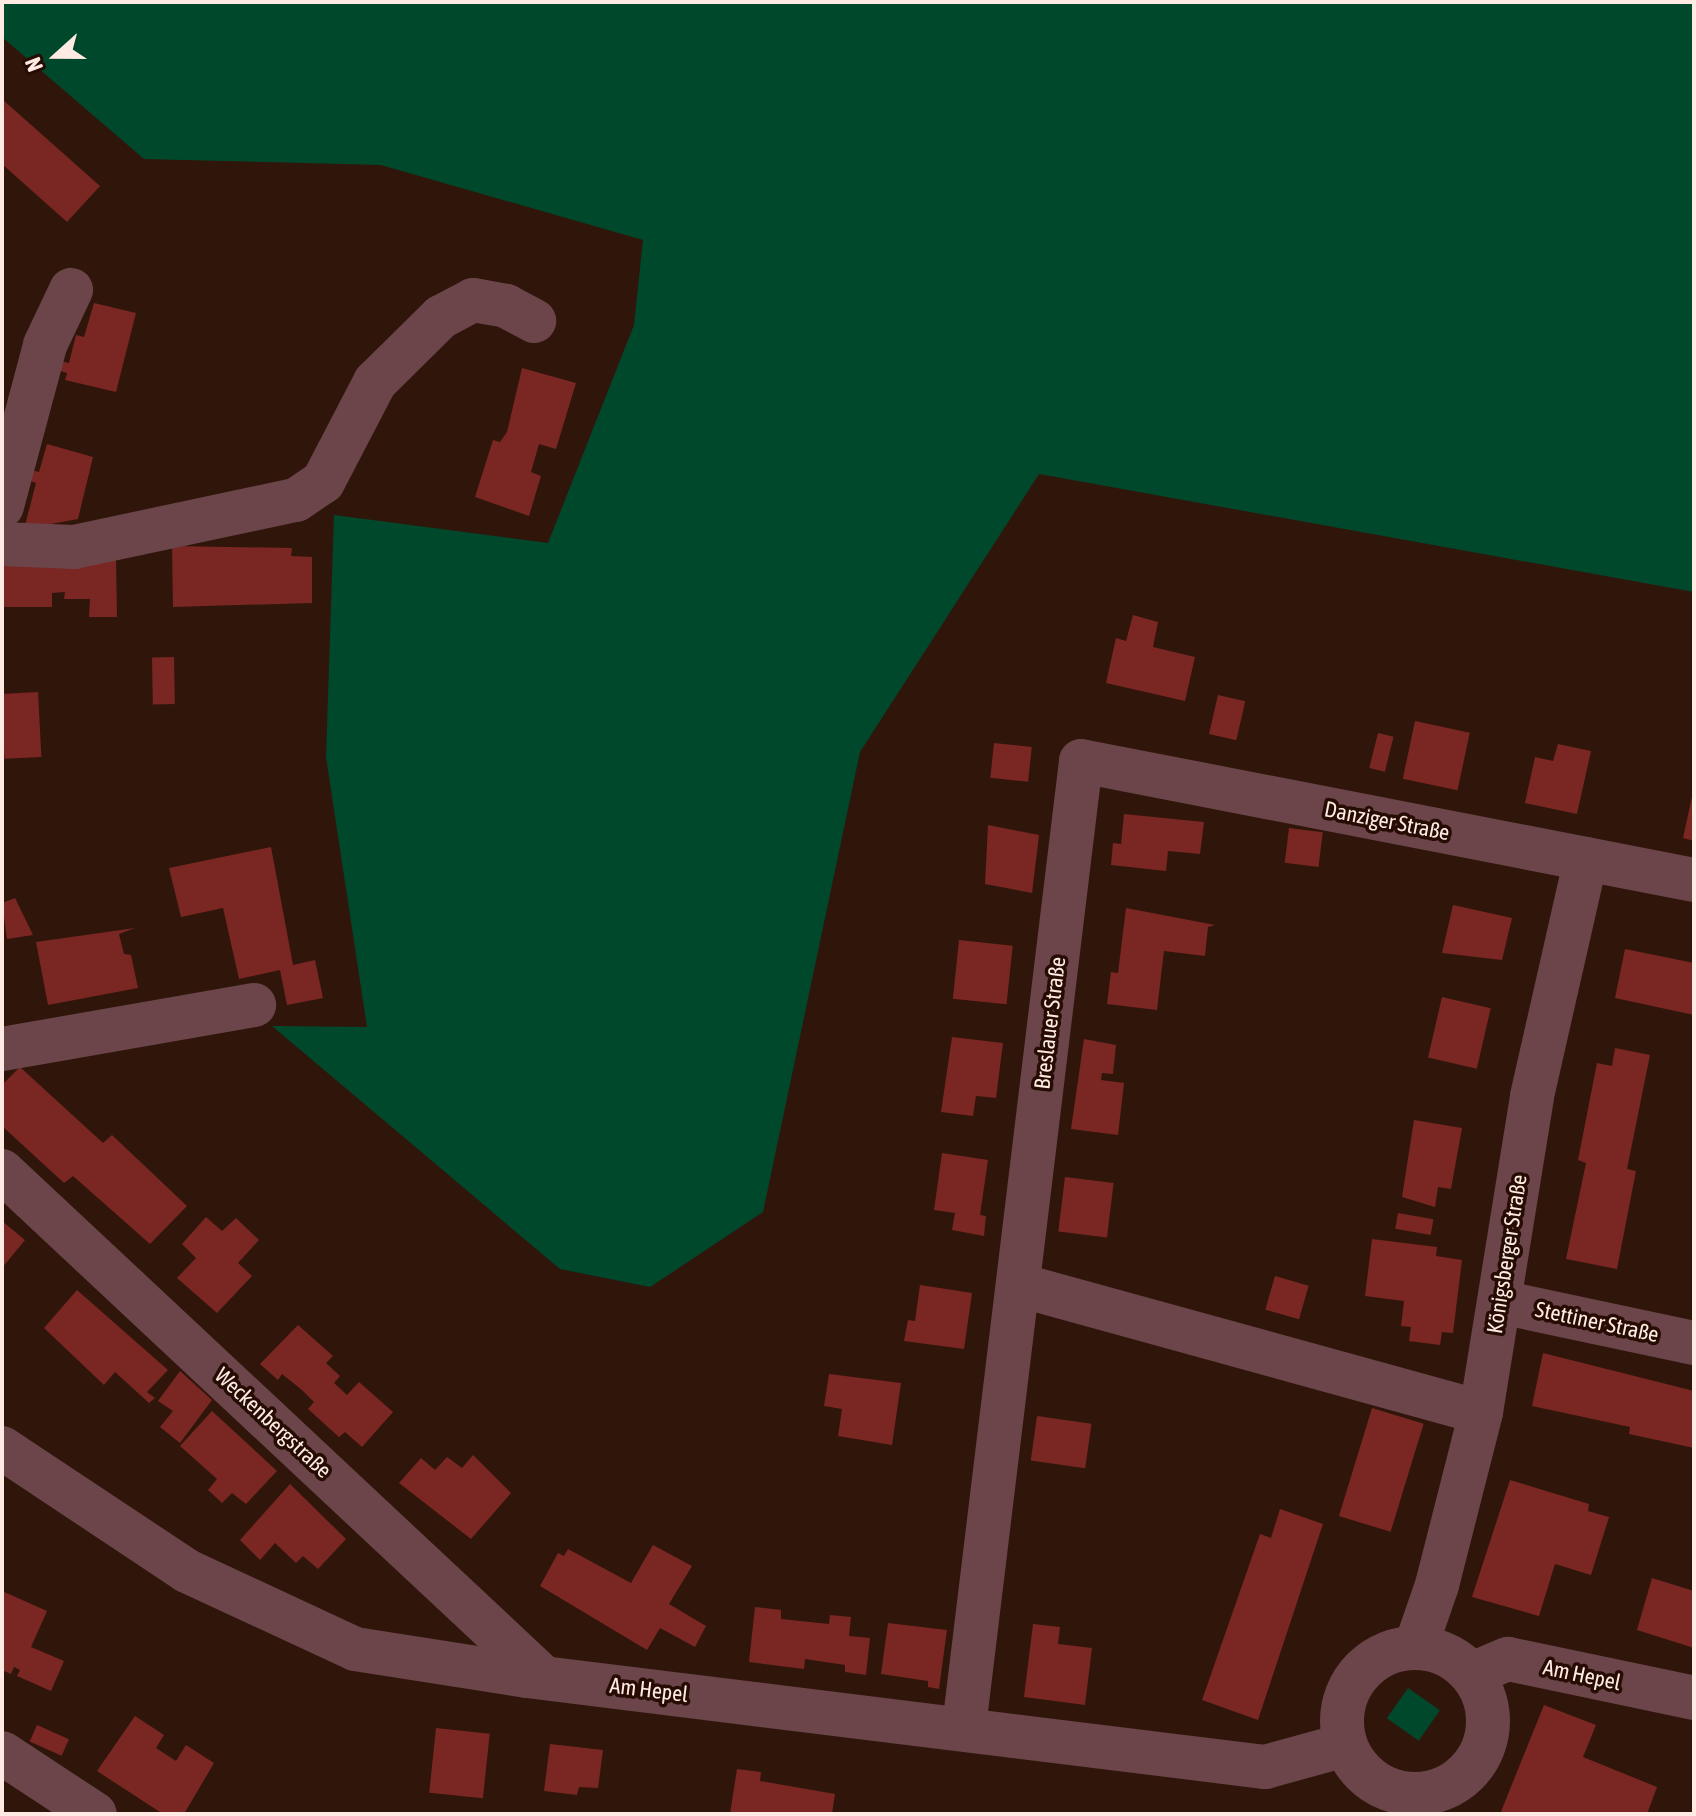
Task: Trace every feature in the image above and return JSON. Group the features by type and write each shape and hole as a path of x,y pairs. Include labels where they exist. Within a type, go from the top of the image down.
{"street":[{"path":"2,506 45,345 71,290"},
{"path":"2,544 74,547 296,500 323,482 375,382 441,317 473,300 506,306 534,321"},
{"name":"Danziger Straße","path":"1081,761 1694,880"},
{"name":"Breslauer Straße","path":"964,1727 1081,761"},
{"name":"Königsberger Straße","path":"1416,1646 1437,1585 1481,1412 1532,1096 1586,859"},
{"path":"2,1049 254,1005"},
{"name":"Weckenbergstraße","path":"2,1171 543,1677"},
{"path":"1019,1285 1481,1412"},
{"name":"Stettiner Straße","path":"1501,1302 1694,1343"},
{"name":"Am Hepel","path":"2,1448 187,1571 355,1649 543,1677 964,1727 1265,1767 1345,1745"},
{"path":"1416,1646 1437,1650 1472,1674 1488,1712 1485,1742 1470,1770 1439,1803 1390,1790 1356,1766 1345,1745 1341,1722 1355,1677 1371,1660 1416,1646"},
{"name":"Am Hepel","path":"1472,1674 1508,1659 1694,1698"},
{"path":"2,1753 95,1814"}],"green space":[{"path":"2,2 1694,2 1694,592 1039,474 860,752 763,1212 650,1287 560,1269 272,1026 367,1027 326,757 334,515 548,543 634,325 643,240 381,165 144,159 2,37"},
{"path":"1408,1688 1440,1710 1419,1741 1387,1718"}],"building":[{"path":"2,99 100,186 67,222 2,164"},
{"path":"94,303 136,313 116,392 65,380 67,373 57,370 59,361 69,363 76,335 84,337"},
{"path":"522,368 576,383 556,449 539,444 531,472 541,476 529,516 475,497 493,440 500,442 507,432"},
{"path":"47,444 93,457 78,519 24,529 36,483 28,480 30,470 39,472"},
{"path":"172,546 292,548 291,556 312,557 312,603 173,607"},
{"path":"116,559 117,617 89,617 90,599 64,599 65,592 52,593 52,607 2,607 2,565"},
{"path":"1133,615 1158,622 1153,647 1195,657 1185,701 1106,683 1116,638 1126,641"},
{"path":"152,657 174,657 175,704 153,704"},
{"path":"38,692 41,757 4,759 2,694"},
{"path":"1218,695 1245,701 1236,740 1209,734"},
{"path":"1415,721 1470,733 1458,790 1403,779"},
{"path":"1378,733 1394,737 1385,772 1369,768"},
{"path":"994,743 1032,747 1028,782 990,778"},
{"path":"1558,744 1591,751 1577,814 1525,803 1535,757 1553,761"},
{"path":"1694,792 1694,841 1683,838"},
{"path":"1124,814 1204,822 1200,854 1168,851 1166,871 1111,865 1113,843 1121,844"},
{"path":"988,825 1039,835 1032,893 985,884"},
{"path":"1289,828 1323,832 1318,867 1285,863"},
{"path":"271,847 293,965 315,960 323,998 287,1005 280,970 239,979 223,908 181,917 169,868"},
{"path":"15,898 33,935 7,939 2,903"},
{"path":"1453,905 1512,918 1502,960 1442,953"},
{"path":"1126,908 1215,925 1208,927 1205,956 1164,951 1157,1010 1107,1004 1111,972 1118,973"},
{"path":"135,928 119,934 124,954 131,955 138,988 48,1005 36,942"},
{"path":"959,940 1013,946 1007,1004 953,999"},
{"path":"1625,949 1694,963 1694,1015 1615,998"},
{"path":"1442,997 1491,1008 1477,1069 1428,1057"},
{"path":"952,1037 1003,1043 996,1098 976,1096 973,1116 941,1112"},
{"path":"1084,1039 1116,1045 1113,1074 1102,1073 1101,1080 1124,1083 1118,1135 1071,1129"},
{"path":"1615,1048 1650,1055 1627,1169 1636,1171 1617,1269 1566,1259 1586,1163 1578,1160 1597,1063 1612,1066"},
{"path":"20,1067 103,1143 112,1135 187,1206 150,1244 73,1176 64,1183 2,1126 2,1085"},
{"path":"1414,1120 1462,1128 1451,1189 1438,1187 1435,1207 1402,1197"},
{"path":"942,1153 988,1160 980,1215 986,1216 984,1236 952,1230 955,1213 934,1210"},
{"path":"1065,1177 1114,1183 1107,1238 1058,1232"},
{"path":"1398,1213 1433,1219 1431,1235 1395,1229"},
{"path":"206,1217 222,1231 236,1218 259,1240 238,1263 252,1276 217,1313 177,1278 196,1258 182,1244"},
{"path":"2,1221 25,1240 2,1268"},
{"path":"1372,1239 1437,1247 1436,1256 1462,1260 1453,1333 1442,1332 1440,1345 1409,1341 1411,1327 1401,1326 1404,1301 1365,1296"},
{"path":"1275,1276 1309,1286 1299,1319 1265,1310"},
{"path":"920,1285 972,1293 964,1349 904,1341 908,1320 915,1321"},
{"path":"77,1290 168,1370 147,1392 155,1398 149,1403 115,1372 104,1385 44,1328"},
{"path":"298,1325 333,1356 326,1363 340,1376 334,1383 347,1395 359,1382 393,1412 362,1447 345,1432 339,1437 308,1409 314,1402 302,1390 282,1374 278,1380 260,1364"},
{"path":"1543,1353 1694,1391 1694,1448 1629,1434 1630,1427 1532,1406"},
{"path":"180,1371 212,1400 180,1443 160,1427 173,1411 158,1401"},
{"path":"829,1374 901,1383 892,1445 838,1436 842,1409 824,1406"},
{"path":"1372,1408 1424,1424 1391,1532 1339,1516"},
{"path":"212,1411 277,1471 246,1504 232,1493 222,1503 208,1490 217,1479 180,1446"},
{"path":"1037,1416 1091,1424 1085,1468 1031,1461"},
{"path":"473,1455 511,1493 471,1539 399,1483 421,1458 435,1470 447,1457 462,1468"},
{"path":"1510,1480 1589,1504 1588,1511 1609,1517 1591,1575 1555,1564 1539,1616 1472,1597"},
{"path":"290,1484 346,1539 318,1569 303,1556 296,1563 275,1543 260,1560 240,1540"},
{"path":"1280,1509 1323,1524 1258,1720 1202,1700 1260,1534 1271,1538"},
{"path":"653,1545 692,1566 669,1604 706,1626 695,1647 660,1628 647,1650 540,1586 558,1553 564,1556 568,1549 631,1583"},
{"path":"1652,1578 1694,1591 1694,1648 1637,1630"},
{"path":"2,1591 47,1611 31,1647 64,1661 51,1691 17,1676 20,1670 14,1667 11,1674 2,1670"},
{"path":"755,1607 781,1610 781,1619 829,1624 830,1615 851,1617 849,1636 870,1638 866,1675 845,1672 845,1665 805,1659 804,1669 749,1662"},
{"path":"888,1623 947,1630 939,1689 928,1687 928,1681 881,1674"},
{"path":"1033,1624 1060,1627 1058,1644 1092,1648 1085,1705 1024,1697"},
{"path":"1544,1705 1596,1725 1583,1757 1657,1787 1647,1814 1500,1814"},
{"path":"135,1716 164,1735 156,1748 176,1761 186,1745 214,1763 184,1814 163,1814 97,1771"},
{"path":"37,1725 69,1739 62,1756 30,1741"},
{"path":"436,1728 490,1734 483,1798 429,1793"},
{"path":"550,1744 603,1750 598,1788 579,1787 577,1795 544,1791"},
{"path":"737,1769 761,1772 760,1781 835,1794 832,1814 730,1814"}]}
